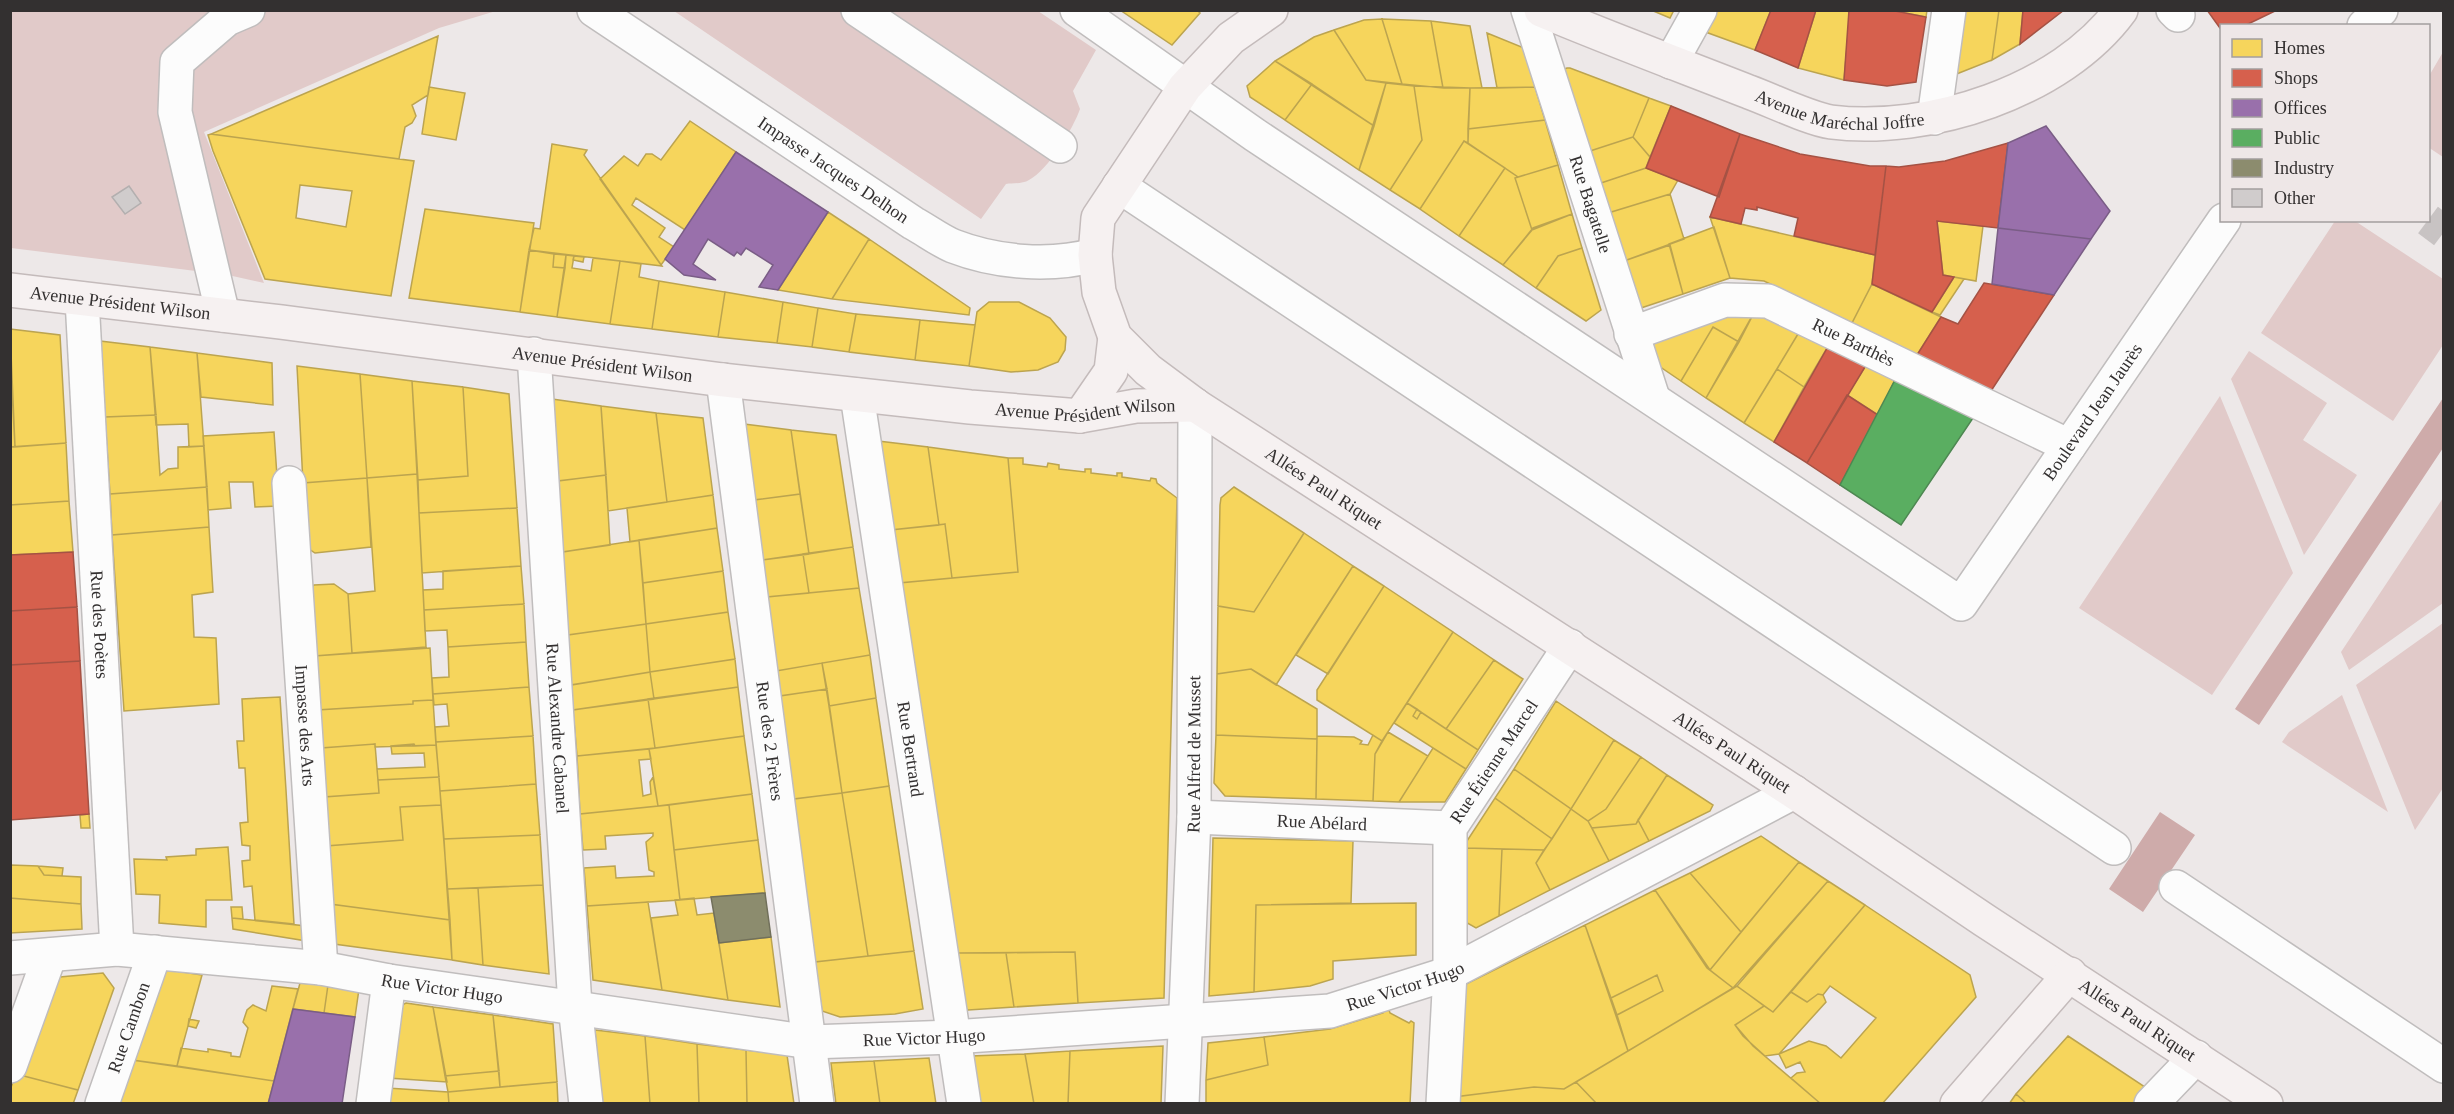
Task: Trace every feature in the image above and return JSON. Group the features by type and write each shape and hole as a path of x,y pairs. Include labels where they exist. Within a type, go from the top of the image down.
{"main road":[{"path":"1080,416 1111,371 1115,337 1099,292 1095,255 1098,218 1185,87 1231,38 1270,10"},
{"name":"Avenue Maréchal Joffre","path":"1541,10 1828,122 1888,125 1934,118 2005,97 2059,67 2108,27 2121,10"},
{"name":"Avenue Président Wilson","path":"10,290 534,354 723,380 970,407 1080,416 1136,406 1195,405"},
{"name":"Allées Paul Riquet","path":"1115,337 1148,370 1195,405 1794,792 1984,920 2266,1104"},
{"path":"1957,1104 2070,974"}],"street":[{"path":"223,315 175,112 177,62 227,19 248,10"},
{"name":"Impasse Jacques Delhon","path":"594,10 913,223 951,245 979,255 1013,260 1071,262 1095,255"},
{"path":"858,10 1060,146"},
{"path":"1077,10 1256,135 1653,398"},
{"name":"Rue Bagatelle","path":"1528,10 1653,398"},
{"path":"1671,62 1700,10"},
{"path":"1934,118 1949,10"},
{"path":"2366,24 2381,10"},
{"path":"1119,186 2114,848"},
{"name":"Boulevard Jean Jaurès","path":"1653,398 1961,604 2223,222"},
{"name":"Rue des Poètes","path":"82,299 117,949"},
{"name":"Rue Barthès","path":"1631,334 1725,300 1768,301 2069,446"},
{"name":"Rue Alexandre Cabanel","path":"534,354 575,1006 586,1104"},
{"name":"Rue des 2 Frères","path":"723,380 817,1104"},
{"name":"Rue Bertrand","path":"857,395 964,1104"},
{"name":"Rue Alfred de Musset","path":"1182,1104 1194,817 1195,405"},
{"name":"Impasse des Arts","path":"289,483 321,968"},
{"name":"Rue Étienne Marcel","path":"1443,1104 1450,973 1450,828 1570,646"},
{"name":"Rue Victor Hugo","path":"10,958 117,949 321,968 389,981 575,1006 810,1042 953,1037 1330,1011 1450,973 1794,792"},
{"name":"Rue Abélard","path":"1194,817 1450,828"},
{"path":"2176,887 2444,1066"},
{"name":"Rue Cambon","path":"102,1104 155,952"},
{"path":"10,1066 50,955"},
{"path":"373,1104 389,981"},
{"path":"2151,1104 2196,1057"}],"shaded area":[{"path":"10,11 496,11 439,28 204,132 264,283 228,275 11,248"},
{"path":"674,11 1038,11 1096,50 1073,91 1080,109 1059,148 1044,168 1029,180 1006,184 981,219"},
{"path":"2443,52 2443,157 2430,148 2430,74"},
{"path":"2334,222 2357,222 2443,279 2443,345 2393,421 2261,333"},
{"path":"2249,351 2327,403 2303,440 2357,475 2304,555 2231,379"},
{"path":"2220,396 2293,573 2212,695 2079,608"},
{"path":"2443,398 2443,448 2259,725 2235,709"},
{"path":"2443,498 2443,603 2349,670 2341,652"},
{"path":"2443,623 2443,788 2415,830 2356,685"},
{"path":"2342,695 2388,812 2282,742 2289,732"},
{"path":"2160,812 2195,835 2143,912 2109,889"}],"building: Homes":[{"path":"1120,10 1197,10 1200,13 1172,45"},
{"path":"1651,10 1674,10 1670,18"},
{"path":"1711,10 1771,10 1755,50 1700,30"},
{"path":"1816,10 1846,10 1850,13 1844,80 1798,68"},
{"path":"1890,10 1927,10 1926,17"},
{"path":"1962,10 1999,10 1992,60 1954,75"},
{"path":"1999,10 2023,10 2020,44 1992,60"},
{"path":"1382,19 1431,21 1443,88 1402,84"},
{"path":"1382,19 1402,84 1366,80 1334,30 1364,20"},
{"path":"1431,21 1470,26 1482,88 1443,88"},
{"path":"1334,30 1366,80 1386,83 1374,126 1275,61 1314,37"},
{"path":"1487,33 1524,48 1535,87 1497,88"},
{"path":"438,36 428,95 412,105 416,116 412,123 405,127 399,159 211,134"},
{"path":"1275,61 1312,84 1285,120 1250,97 1247,86"},
{"path":"1567,68 1649,98 1633,137 1587,152 1562,70"},
{"path":"1386,83 1414,86 1422,140 1390,190 1359,170"},
{"path":"1312,84 1374,126 1359,170 1285,120"},
{"path":"1414,86 1470,88 1468,143 1464,141 1420,209 1390,190 1422,140"},
{"path":"429,87 465,93 456,140 422,134"},
{"path":"1535,87 1545,120 1468,129 1470,88"},
{"path":"1649,98 1671,106 1650,157 1633,137"},
{"path":"1545,120 1558,165 1518,177 1468,143 1468,129"},
{"path":"690,121 736,152 685,230 636,198 632,205 665,228 659,237 674,247 661,265 600,179 624,156 638,166 646,154 652,154 661,160"},
{"path":"208,135 414,161 391,296 265,279","holes":["300,185 352,191 346,227 296,218"]},
{"path":"1633,137 1650,157 1646,168 1598,184 1587,152"},
{"path":"1464,141 1505,168 1459,236 1420,209"},
{"path":"552,144 587,150 584,155 662,266 529,250 534,228 540,229"},
{"path":"1558,165 1572,214 1532,230 1515,178"},
{"path":"1505,168 1518,177 1515,178 1532,230 1503,265 1459,236"},
{"path":"1646,168 1678,180 1670,194 1608,213 1598,184"},
{"path":"1670,194 1684,239 1624,261 1608,213"},
{"path":"425,209 534,223 520,312 409,298"},
{"path":"828,212 869,239 832,299 778,290"},
{"path":"1572,214 1582,248 1558,256 1536,288 1503,265 1533,228"},
{"path":"1710,217 1875,255 1872,284 1852,323 1764,281 1730,278"},
{"path":"1937,221 1983,226 1976,281 1943,275"},
{"path":"1714,227 1730,278 1683,294 1669,244"},
{"path":"869,239 970,308 969,315 832,299"},
{"path":"1670,245 1683,294 1638,309 1624,261"},
{"path":"1582,248 1601,310 1586,321 1536,288 1558,256"},
{"path":"529,250 554,254 553,267 565,268 557,317 520,312"},
{"path":"554,254 566,255 565,268 553,267"},
{"path":"566,255 574,256 572,268 591,271 593,258 620,261 610,324 557,317"},
{"path":"574,256 584,257 583,262 573,260"},
{"path":"620,261 641,264 639,277 659,281 652,329 610,324"},
{"path":"1954,277 1964,279 1940,315 1932,312"},
{"path":"659,281 725,292 718,337 652,329"},
{"path":"1872,284 1941,317 1917,355 1852,323"},
{"path":"725,292 783,302 777,343 718,337"},
{"path":"783,302 818,308 812,347 777,343"},
{"path":"989,302 1019,302 1050,318 1066,337 1065,350 1058,362 1038,370 1011,372 969,366 977,312"},
{"path":"818,308 856,314 849,352 812,347"},
{"path":"1756,309 1801,329 1744,423 1706,398"},
{"path":"1756,309 1739,342 1713,327 1681,381 1656,364 1647,335"},
{"path":"856,314 920,320 915,360 849,352"},
{"path":"920,320 975,325 969,366 915,360"},
{"path":"1713,327 1739,342 1706,398 1681,381"},
{"path":"10,329 60,335 66,443 15,447"},
{"path":"1801,329 1830,343 1804,387 1777,369"},
{"path":"100,341 150,347 156,415 105,417"},
{"path":"150,347 197,353 204,446 189,447 188,424 156,425"},
{"path":"10,353 15,447 10,447"},
{"path":"197,353 272,363 273,405 201,397"},
{"path":"1868,362 1897,376 1878,415 1847,395"},
{"path":"297,366 360,374 367,478 303,483"},
{"path":"1777,369 1804,387 1774,442 1744,423"},
{"path":"360,374 412,381 417,474 367,478"},
{"path":"412,381 463,387 468,476 418,480"},
{"path":"463,387 509,394 517,508 419,513 418,480 468,476"},
{"path":"552,399 601,406 606,475 558,481"},
{"path":"601,406 656,413 667,502 608,511"},
{"path":"656,413 703,418 713,495 667,502"},
{"path":"156,415 160,475 168,469 178,468 178,447 204,446 207,487 110,494 105,417"},
{"path":"744,424 791,430 800,494 754,500"},
{"path":"791,430 836,435 853,547 809,554"},
{"path":"274,432 279,506 255,507 253,482 229,482 231,508 208,510 203,436"},
{"path":"878,441 928,447 939,525 891,530"},
{"path":"66,443 69,501 10,505 10,447"},
{"path":"928,447 1008,458 1018,572 952,578 945,524 939,525"},
{"path":"1008,458 1023,458 1023,464 1047,467 1048,463 1059,465 1059,469 1085,472 1085,469 1091,469 1091,473 1117,476 1117,473 1122,473 1122,477 1150,481 1151,478 1156,479 1157,483 1177,498 1164,998 1078,1003 1075,952 956,953 899,583 1018,572"},
{"path":"417,474 426,647 352,653 348,594 375,591 367,478"},
{"path":"606,475 610,545 563,552 558,481"},
{"path":"367,478 371,547 315,553 306,547 303,483"},
{"path":"207,487 209,527 112,535 110,494"},
{"path":"1234,487 1304,533 1254,612 1218,606 1220,505 1221,498"},
{"path":"800,494 809,554 762,560 754,500"},
{"path":"713,495 717,528 630,542 627,508"},
{"path":"69,501 73,552 10,555 10,505"},
{"path":"517,508 521,566 422,573 419,513"},
{"path":"945,524 952,578 899,583 891,530"},
{"path":"209,527 213,592 192,595 194,637 216,638 219,704 124,711 112,535"},
{"path":"717,528 723,571 643,583 639,540"},
{"path":"1304,533 1353,566 1276,685 1251,669 1217,674 1218,606 1254,612"},
{"path":"639,540 646,624 568,635 563,552"},
{"path":"853,547 859,588 809,593 803,554"},
{"path":"803,554 809,593 767,597 762,560"},
{"path":"521,566 524,604 424,610 423,590 443,589 443,571"},
{"path":"1353,566 1384,586 1328,674 1296,655"},
{"path":"723,571 728,612 646,624 643,583"},
{"path":"334,584 348,594 352,653 314,656 309,590 314,585"},
{"path":"1384,586 1453,632 1382,741 1317,700 1317,690"},
{"path":"859,588 870,655 776,671 767,597"},
{"path":"524,604 526,642 448,647 447,630 425,631 424,610"},
{"path":"728,612 735,659 650,672 646,624"},
{"path":"646,624 650,672 571,685 568,635"},
{"path":"1453,632 1494,660 1446,729 1407,703"},
{"path":"526,642 529,687 433,694 432,678 449,677 448,647"},
{"path":"430,648 433,700 413,701 413,704 317,710 314,656"},
{"path":"870,655 876,698 829,706 822,663"},
{"path":"735,659 738,687 654,699 650,672"},
{"path":"1494,660 1523,679 1478,750 1446,729"},
{"path":"822,663 827,689 780,696 776,671"},
{"path":"1251,669 1317,709 1317,739 1216,735 1217,674"},
{"path":"650,672 654,699 573,710 571,685"},
{"path":"529,687 533,736 436,742 435,727 449,726 447,704 434,705 433,694"},
{"path":"738,687 744,736 655,748 648,699"},
{"path":"827,689 842,793 794,799 780,696"},
{"path":"280,697 294,924 255,920 252,886 244,887 242,861 250,860 250,846 242,845 240,823 248,822 245,768 239,768 237,741 244,741 242,699"},
{"path":"876,698 889,786 842,793 829,706"},
{"path":"648,699 655,748 577,756 573,710"},
{"path":"433,700 436,745 375,747 375,744 321,748 317,710 413,704 413,701"},
{"path":"1556,701 1614,740 1571,809 1514,769"},
{"path":"1407,703 1417,709 1413,716 1417,719 1421,712 1478,750 1466,769 1394,723"},
{"path":"1417,709 1421,712 1417,719 1413,716"},
{"path":"1388,732 1428,756 1399,802 1373,801 1375,754"},
{"path":"1216,735 1317,739 1316,799 1225,796 1214,783"},
{"path":"1373,735 1382,741 1375,754 1373,801 1316,799 1317,736 1354,737 1362,741 1360,744 1368,745"},
{"path":"533,736 536,784 440,791 436,742"},
{"path":"744,736 752,794 658,806 649,749"},
{"path":"1614,740 1641,757 1606,809 1588,821 1571,809"},
{"path":"375,744 379,793 324,797 321,748"},
{"path":"414,744 415,746 436,745 439,777 378,780 377,769 425,767 424,753 392,754 391,746"},
{"path":"1433,748 1466,769 1445,802 1399,802"},
{"path":"649,749 651,759 639,760 643,796 651,794 650,782 653,777 658,806 580,814 577,756"},
{"path":"1641,757 1667,775 1636,824 1592,828 1588,821 1606,809"},
{"path":"1514,769 1571,809 1552,839 1495,798"},
{"path":"1667,775 1713,805 1710,811 1649,841 1638,820"},
{"path":"439,777 441,805 400,807 403,840 326,846 324,797 379,793 378,780"},
{"path":"536,784 540,835 444,839 440,791"},
{"path":"889,786 914,951 868,956 842,793"},
{"path":"842,793 868,956 815,962 794,799"},
{"path":"752,794 758,840 674,850 669,805"},
{"path":"1495,798 1552,839 1544,850 1465,848 1465,844"},
{"path":"441,805 450,920 330,904 326,846 403,840 400,807"},
{"path":"669,805 680,900 587,906 584,868 615,866 616,878 654,876 654,872 649,870 646,842 653,836 653,833 605,836 606,849 583,850 580,814"},
{"path":"1571,809 1588,821 1609,861 1550,890 1536,863"},
{"path":"89,814 90,828 81,828 80,815"},
{"path":"1638,820 1649,841 1609,861 1592,828 1636,824"},
{"path":"540,835 543,885 447,889 444,839"},
{"path":"1761,836 1799,862 1741,932 1690,873"},
{"path":"1213,838 1353,841 1351,903 1256,905 1254,992 1209,996"},
{"path":"758,840 765,893 680,900 674,850"},
{"path":"228,847 232,900 206,900 206,927 159,923 160,895 136,894 134,859 167,860 166,857 196,855 196,849"},
{"path":"1465,848 1502,849 1499,916 1476,928 1462,920"},
{"path":"1502,849 1544,850 1536,863 1550,890 1499,916"},
{"path":"1799,862 1828,881 1733,988 1710,970"},
{"path":"10,865 38,866 44,875 81,877 81,904 10,898"},
{"path":"38,866 63,868 62,876 44,875"},
{"path":"1690,873 1741,932 1710,970 1655,890"},
{"path":"1828,881 1865,905 1773,1012 1737,986"},
{"path":"543,885 549,974 483,965 478,888"},
{"path":"478,888 483,965 452,960 447,889"},
{"path":"1655,890 1707,968 1733,988 1628,1051 1617,1015 1663,991 1657,975 1611,998 1585,925"},
{"path":"10,898 81,904 82,929 10,933"},
{"path":"694,898 697,915 714,913 728,1000 662,990 651,918 678,915 675,900"},
{"path":"648,902 662,990 593,980 587,906"},
{"path":"1416,903 1416,955 1333,961 1333,979 1310,986 1254,992 1256,905"},
{"path":"330,904 450,920 452,960 334,944"},
{"path":"1865,905 1970,975 1976,997 1882,1104 1821,1104 1791,1078 1797,1073 1805,1072 1800,1062 1786,1068 1779,1054 1809,1041 1826,1046 1841,1058 1876,1018 1830,986 1823,995 1818,994 1807,1002 1791,992"},
{"path":"231,907 242,907 243,919 232,918"},
{"path":"232,918 306,926 307,941 233,929"},
{"path":"1585,925 1628,1051 1564,1089 1534,1087 1454,1097 1456,989"},
{"path":"771,937 780,1007 728,1000 719,943"},
{"path":"914,951 923,1009 895,1014 840,1017 822,1011 815,962"},
{"path":"1075,952 1078,1003 1014,1007 1006,953"},
{"path":"956,953 1006,953 1014,1007 968,1010 963,1006"},
{"path":"163,969 202,975 177,1066 132,1060"},
{"path":"103,973 114,988 78,1090 16,1074 49,978"},
{"path":"1657,975 1663,991 1617,1015 1611,998"},
{"path":"300,983 328,985 324,1013 293,1009"},
{"path":"328,985 359,989 355,1017 324,1013"},
{"path":"272,986 298,989 274,1081 177,1066 181,1048 208,1052 208,1049 240,1057 248,1028 243,1022 247,1010 253,1005 266,1011"},
{"path":"1737,986 1764,1006 1735,1025 1753,1046 1821,1104 1597,1104 1576,1082"},
{"path":"1791,992 1807,1002 1818,994 1823,995 1826,1002 1779,1054 1765,1056 1743,1036 1735,1025 1764,1006 1773,1012"},
{"path":"406,1003 433,1007 447,1082 388,1078 400,1006"},
{"path":"433,1007 493,1015 499,1071 445,1076"},
{"path":"1384,1010 1389,1010 1390,1013 1409,1023 1411,1021 1414,1023 1410,1104 1206,1104 1206,1080 1268,1065 1264,1037 1330,1029 1383,1013"},
{"path":"493,1015 553,1024 557,1082 500,1087"},
{"path":"189,1019 199,1021 196,1028 188,1026"},
{"path":"595,1030 645,1036 650,1104 601,1104"},
{"path":"645,1036 697,1044 699,1104 650,1104"},
{"path":"2068,1036 2151,1091 2134,1104 2027,1104 2016,1094"},
{"path":"1264,1037 1268,1065 1206,1080 1208,1043"},
{"path":"697,1044 746,1050 747,1104 699,1104"},
{"path":"1163,1046 1161,1104 1068,1104 1070,1051"},
{"path":"746,1050 787,1055 794,1104 747,1104"},
{"path":"1070,1051 1068,1104 1034,1104 1025,1054"},
{"path":"1025,1054 1034,1104 978,1104 971,1056"},
{"path":"929,1058 936,1104 880,1104 874,1061"},
{"path":"132,1060 274,1081 268,1104 117,1104"},
{"path":"874,1061 880,1104 836,1104 831,1063"},
{"path":"499,1071 500,1087 448,1092 445,1076"},
{"path":"16,1074 78,1090 73,1104 10,1104 10,1090"},
{"path":"557,1082 558,1104 449,1104 448,1092"},
{"path":"1576,1082 1597,1104 1454,1104 1454,1097 1534,1087 1564,1089"},
{"path":"387,1088 448,1092 449,1104 385,1104"},
{"path":"2016,1094 2027,1104 2009,1104"}],"building: Shops":[{"path":"1771,10 1816,10 1798,68 1755,50"},
{"path":"1849,10 1890,10 1926,17 1916,82 1887,86 1844,80"},
{"path":"2023,10 2064,10 2020,44"},
{"path":"2207,10 2277,10 2248,24 2220,24 2220,28"},
{"path":"1671,106 1740,134 1719,197 1646,168"},
{"path":"1740,134 1800,154 1870,166 1886,166 1875,255 1794,236 1798,218 1757,207 1757,210 1745,208 1741,224 1710,217"},
{"path":"2008,143 1998,228 1937,221 1943,275 1954,277 1932,312 1872,284 1886,166 1899,167 1945,161"},
{"path":"1984,283 2054,295 1991,391 1917,355 1941,317 1958,324"},
{"path":"1830,343 1868,362 1807,463 1774,442"},
{"path":"1847,395 1878,415 1840,485 1807,463"},
{"path":"73,552 77,607 10,611 10,555"},
{"path":"77,607 80,661 10,665 10,611"},
{"path":"80,661 89,814 10,820 10,665"}],"building: Offices":[{"path":"2046,126 2110,211 2091,239 1998,228 2008,143"},
{"path":"736,152 828,212 778,290 759,287 773,265 746,248 741,255 737,252 734,256 708,239 693,264 716,280 684,275 665,259"},
{"path":"1998,228 2091,239 2054,295 1992,284"},
{"path":"293,1009 355,1017 342,1104 268,1104"}],"building: Public":[{"path":"1897,376 1975,415 1901,525 1840,485"}],"building: Industry":[{"path":"765,893 771,937 719,943 711,897"}],"building: Other":[{"path":"129,186 141,203 125,214 112,197"}],"tunnel":[{"path":"2430,222 2444,232"}]}
